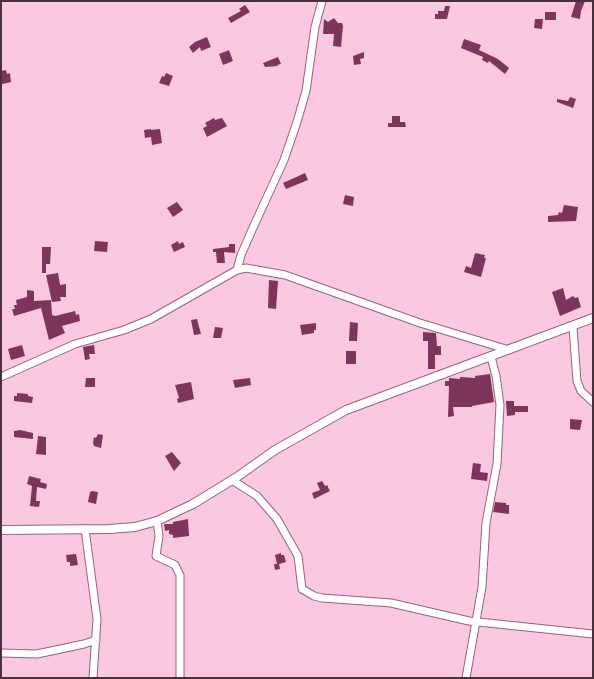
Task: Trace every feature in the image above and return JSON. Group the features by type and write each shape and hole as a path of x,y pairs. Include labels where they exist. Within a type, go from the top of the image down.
{"street":[{"path":"237,270 249,236 284,160 297,122 306,91 315,27 322,1"},
{"path":"1,377 76,344 124,330 151,320 237,270 246,268 284,275 413,321 509,350"},
{"path":"1,530 135,527 156,521 193,504 232,480 281,446 346,410 593,318"},
{"path":"573,326 577,381 581,392 593,402"},
{"path":"466,678 474,622 482,587 486,523 495,477 499,442 500,406 496,376 491,357"},
{"path":"232,480 257,496 277,519 296,548 300,565 300,585 307,593 322,598 391,603 474,622 593,634"},
{"path":"156,521 159,536 156,556 175,566 180,575 180,678"},
{"path":"85,529 97,619 93,678"},
{"path":"1,653 37,654 96,640"}],"building":[{"path":"576,1 585,1 580,19 571,17"},
{"path":"245,5 250,12 231,23 228,18 241,11 239,9"},
{"path":"445,6 450,6 447,19 435,19 435,14 438,14 438,11 444,11"},
{"path":"545,12 556,12 556,20 545,20"},
{"path":"334,18 338,23 342,23 343,26 341,47 333,46 334,34 323,34 324,19 328,22"},
{"path":"535,19 543,19 542,29 534,28"},
{"path":"207,37 211,47 201,51 200,47 193,53 189,47 195,42"},
{"path":"464,39 481,45 479,50 498,59 509,68 505,74 489,61 488,63 482,60 483,57 461,48"},
{"path":"229,50 233,61 223,65 219,54"},
{"path":"364,52 364,58 360,59 361,64 354,65 353,56"},
{"path":"278,57 281,64 277,65 278,66 265,67 263,63"},
{"path":"6,70 7,74 10,73 11,82 3,84 1,83 1,71"},
{"path":"166,73 173,76 169,86 159,83 162,76 164,77"},
{"path":"570,97 576,99 573,108 557,102 557,99 568,101"},
{"path":"392,116 400,116 400,122 405,122 406,127 388,127 388,123 392,123"},
{"path":"214,118 215,120 222,118 227,126 207,137 203,128 207,126 205,123"},
{"path":"160,129 162,143 152,145 151,137 145,138 144,130"},
{"path":"305,173 308,180 286,189 283,183"},
{"path":"345,195 354,197 353,206 343,204"},
{"path":"177,202 183,210 173,217 167,208"},
{"path":"564,205 578,207 576,221 548,222 548,216 558,215 559,212 562,213"},
{"path":"95,241 108,242 107,252 94,251"},
{"path":"178,241 179,244 183,242 185,247 174,252 171,245"},
{"path":"229,244 235,244 235,253 224,252 225,263 217,263 216,252 213,252 213,249 229,247"},
{"path":"42,247 51,247 50,264 46,264 46,273 42,273"},
{"path":"475,253 485,255 484,258 486,258 481,277 464,272 466,266 471,268"},
{"path":"58,273 60,285 66,284 66,297 60,297 61,301 52,302 46,275"},
{"path":"269,280 278,281 276,309 268,308"},
{"path":"563,288 566,300 573,296 575,298 578,297 581,307 560,316 552,292"},
{"path":"27,290 34,291 34,301 51,300 52,315 55,316 75,311 76,315 79,314 80,321 62,326 65,333 49,340 41,308 14,316 12,309 15,309 14,305 17,305 16,300 27,297"},
{"path":"197,319 201,334 194,335 191,320"},
{"path":"350,322 358,323 357,341 349,341"},
{"path":"316,323 316,330 314,330 314,333 302,335 300,325"},
{"path":"215,327 223,328 221,338 213,338"},
{"path":"423,332 436,333 437,346 441,346 441,355 435,355 435,369 428,369 428,341 423,341"},
{"path":"22,345 25,356 11,360 8,349"},
{"path":"94,345 95,354 89,354 90,359 85,360 83,347"},
{"path":"346,351 356,351 356,364 346,364"},
{"path":"490,374 494,402 472,407 453,407 454,416 448,417 449,386 445,386 445,381 449,381 449,378 475,378 475,376"},
{"path":"86,378 95,378 95,387 85,387"},
{"path":"250,378 251,385 235,388 233,380"},
{"path":"191,382 194,399 178,403 177,399 179,398 175,385"},
{"path":"17,393 28,394 28,396 33,397 32,403 14,401 14,396 17,396"},
{"path":"506,401 514,401 514,406 528,406 528,412 515,412 515,415 507,416"},
{"path":"570,419 582,420 580,430 570,429"},
{"path":"20,430 33,433 33,439 14,437 14,431"},
{"path":"98,434 103,435 101,448 94,446 93,443 94,437 96,438"},
{"path":"38,436 46,437 46,455 36,454"},
{"path":"172,452 181,463 174,471 165,456"},
{"path":"473,463 481,464 480,472 488,473 487,481 471,479"},
{"path":"29,476 41,479 40,482 47,484 46,489 37,487 36,501 40,501 39,507 30,506 32,486 27,484"},
{"path":"322,481 325,486 327,485 330,491 314,499 312,493 320,490 317,483"},
{"path":"90,492 98,492 96,504 88,502"},
{"path":"495,502 506,503 506,505 509,505 509,514 493,512"},
{"path":"188,519 189,536 173,538 173,535 169,534 169,530 165,531 164,524 173,524 173,522"},
{"path":"281,553 281,555 284,555 286,562 279,564 280,569 275,570 274,564 277,564 275,555"},
{"path":"76,554 78,565 70,566 70,562 67,562 66,555"}]}
